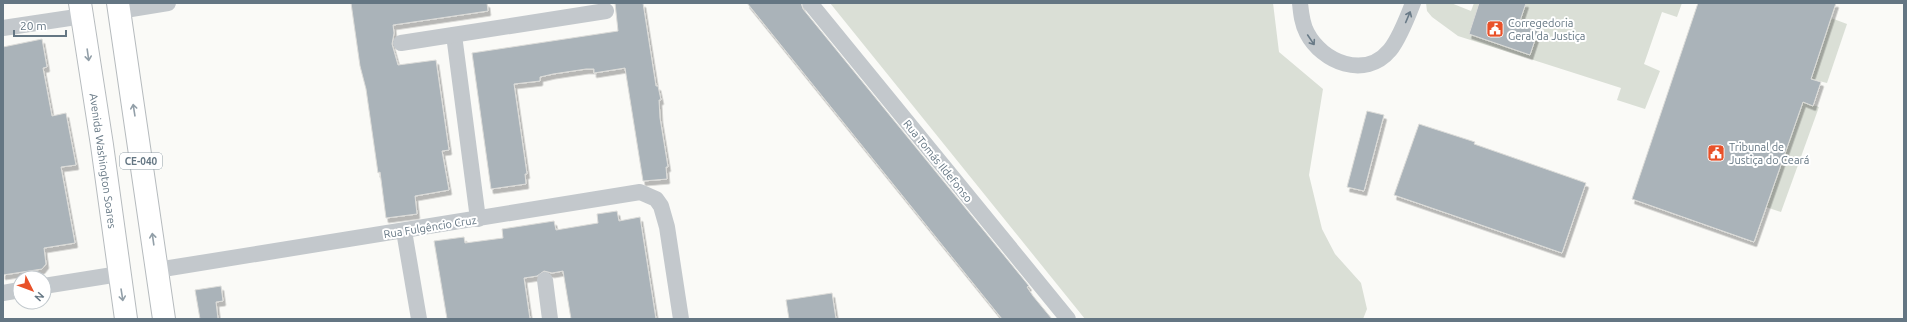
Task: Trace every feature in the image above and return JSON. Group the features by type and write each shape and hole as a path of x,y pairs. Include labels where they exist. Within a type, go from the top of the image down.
{"highway":[{"name":"CE-040","path":"119,7 164,319"},
{"name":"Avenida Washington Soares","path":"81,10 126,319"}],"street":[{"path":"119,7 168,3"},
{"name":"Rua Tomás Ildefonso","path":"810,3 1068,319"},
{"path":"1300,3 1306,32 1318,49 1329,58 1346,65 1365,65 1378,60 1390,50 1408,19 1413,3"},
{"path":"3,28 81,10"},
{"path":"401,43 606,11"},
{"path":"454,35 478,219"},
{"name":"Rua Fulgêncio Cruz","path":"157,270 640,192 656,199 661,206 669,242 681,319"},
{"path":"404,231 419,319"},
{"path":"52,285 119,274"},
{"path":"545,280 550,319"}],"shaded area":[{"path":"830,3 1273,3 1279,52 1323,89 1309,175 1322,229 1335,254 1361,283 1367,309 1363,319 1085,319"},
{"path":"1426,3 1451,3 1471,11 1474,3 1682,3 1677,17 1662,12 1644,64 1660,71 1645,109 1617,100 1621,88 1458,36 1432,17 1427,11"},
{"path":"1831,18 1847,24 1827,83 1811,79"},
{"path":"1803,102 1819,107 1781,212 1766,207"}],"building":[{"path":"351,3 487,3 488,11 393,25 394,33 392,44 398,65 436,60 449,150 442,151 449,190 415,196 417,214 386,218 380,172 378,173 366,89 360,66"},
{"path":"615,3 643,3 656,86 658,86 661,100 659,100 660,118 668,167 666,167 667,179 643,181 625,68 594,73 594,69 586,69 540,77 540,81 514,84 527,174 525,174 526,184 491,189 472,53 618,31"},
{"path":"747,3 801,3 803,9 1029,286 1027,287 1033,296 1052,319 1002,319"},
{"name":"Corregedoria Geral da Justiça","path":"1479,3 1526,3 1519,24 1538,31 1530,55 1469,34"},
{"name":"Tribunal de Justiça do Ceará","path":"1698,3 1836,3 1811,79 1821,82 1813,106 1803,102 1754,242 1632,199"},
{"path":"42,39 47,67 43,68 52,116 66,113 76,165 61,167 75,243 44,248 46,264 42,269 12,270 12,274 3,275 3,47"},
{"path":"1367,111 1384,115 1364,191 1347,187"},
{"path":"1419,124 1475,142 1474,144 1586,183 1562,253 1394,195"},
{"path":"617,211 619,221 640,217 656,319 571,319 563,271 552,273 544,271 537,276 524,278 530,319 447,319 434,241 464,237 465,243 503,238 502,229 554,221 556,230 598,223 597,214"},
{"path":"221,286 223,301 216,302 218,319 200,319 195,290"},
{"path":"832,293 836,319 789,319 786,300"}],"place":[{"name":"Corregedoria Geral da Justiça","path":"1495,29"},
{"name":"Tribunal de Justiça do Ceará","path":"1716,153"}]}
